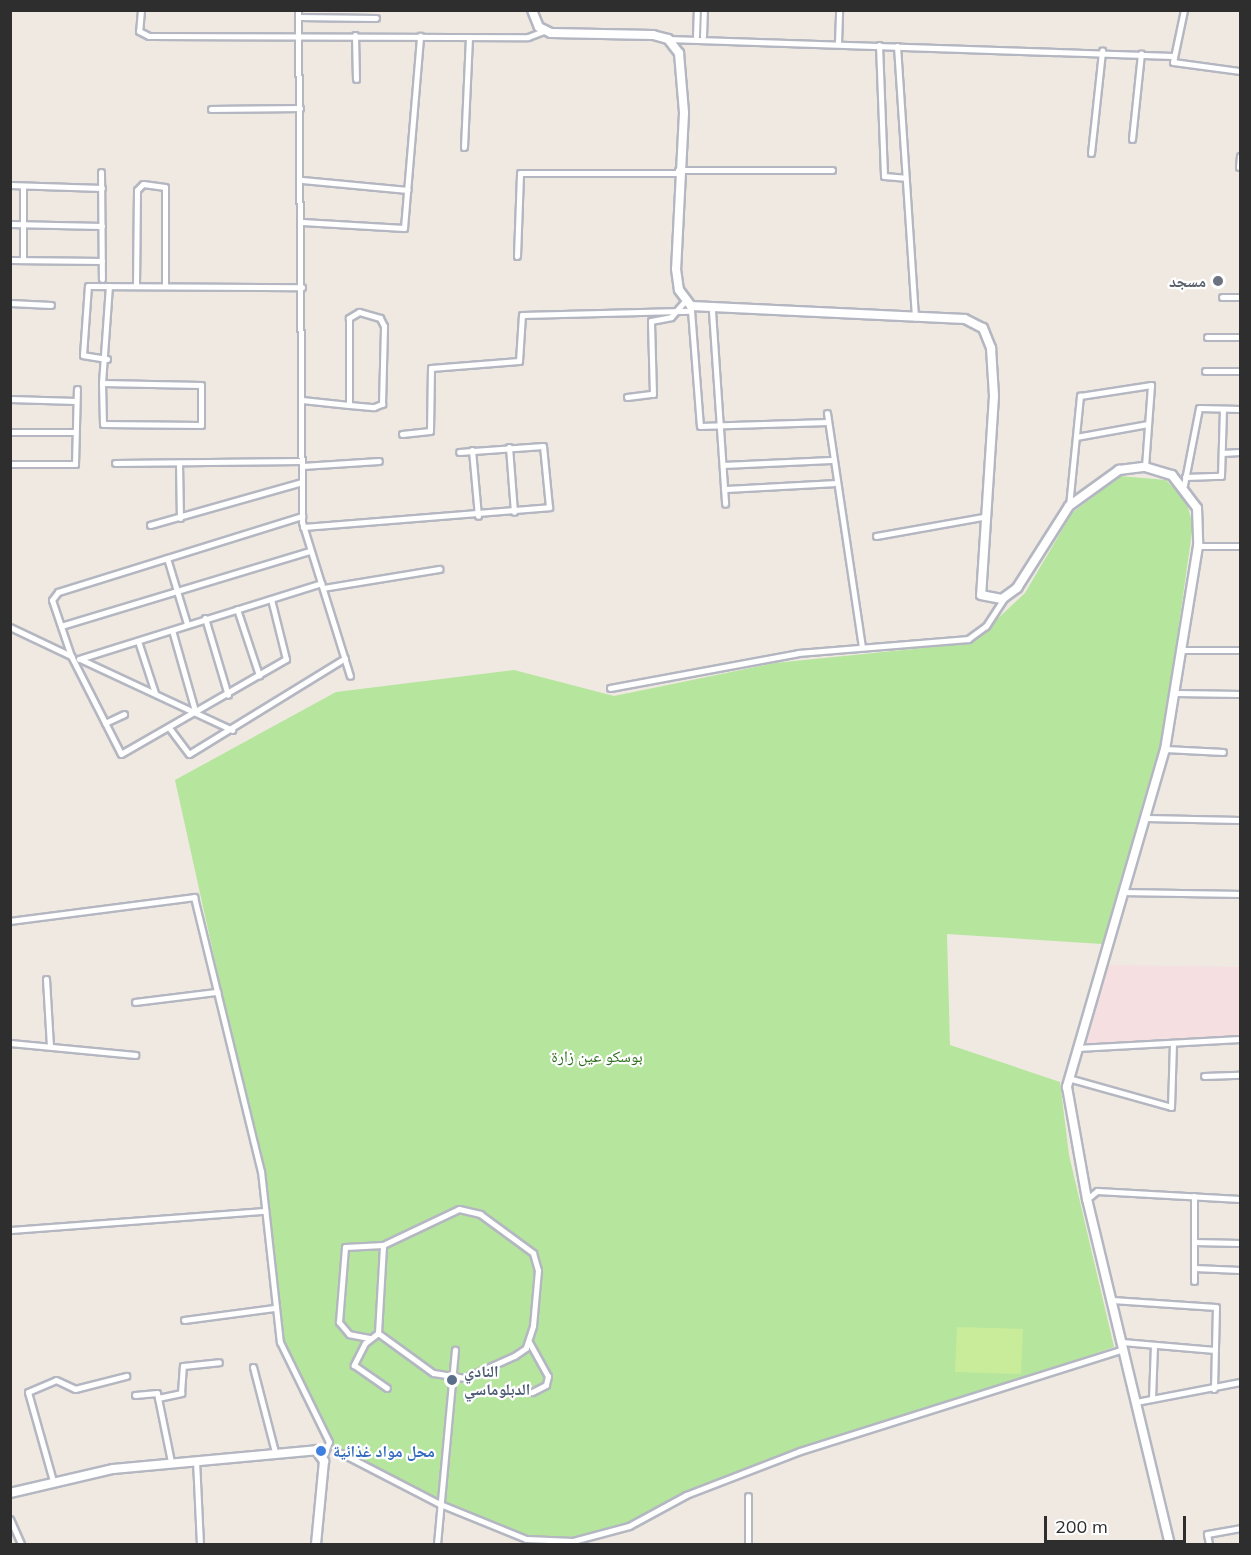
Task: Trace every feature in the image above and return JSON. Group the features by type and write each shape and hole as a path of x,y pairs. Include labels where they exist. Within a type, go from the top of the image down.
{"main road":[{"path":"532,10 544,31 668,39 679,53 683,76 676,269 689,306 712,311 915,317 972,321 989,339 994,417 978,590 987,599 1005,597 1029,573 1069,506 1108,475 1144,467 1172,475 1185,481 1197,508 1198,546 1176,693 1165,749 1068,1078 1087,1199 1170,1545"},
{"path":"10,1493 53,1481 171,1462 316,1450 323,1457 316,1545"}],"street":[{"path":"141,10 139,31 144,36 528,37 544,31"},
{"path":"696,36 697,10"},
{"path":"704,10 704,36"},
{"path":"838,44 839,10"},
{"path":"1185,10 1173,56 1179,66 1240,71"},
{"path":"350,676 310,551 302,516 302,180 298,14 376,18"},
{"path":"355,35 356,80"},
{"path":"302,222 402,230 408,190 420,36"},
{"path":"668,39 704,36 838,44 1102,51 1173,56"},
{"path":"464,147 469,37"},
{"path":"879,45 884,176 905,178"},
{"path":"897,46 915,317"},
{"path":"1091,153 1102,51"},
{"path":"1132,139 1141,53"},
{"path":"211,109 300,108"},
{"path":"1239,166 1240,156"},
{"path":"517,256 520,173 832,170"},
{"path":"101,172 102,279"},
{"path":"302,180 408,190"},
{"path":"136,286 137,190 143,184 165,187 165,286"},
{"path":"10,185 102,188"},
{"path":"22,260 23,186"},
{"path":"10,224 102,226"},
{"path":"10,260 102,261"},
{"path":"107,359 83,355 85,290 109,286 302,287"},
{"path":"102,383 198,384 201,425 104,425 102,383 107,359 109,286"},
{"path":"1222,297 1240,297"},
{"path":"10,303 51,305"},
{"path":"627,397 653,394 651,321 689,306"},
{"path":"402,434 430,431 431,368 519,361 522,315 677,311 689,306"},
{"path":"689,306 699,423 721,428 828,422"},
{"path":"712,311 724,504"},
{"path":"302,400 349,405 378,407 385,394 382,321 354,312 349,405"},
{"path":"1207,337 1240,337"},
{"path":"1205,371 1240,372"},
{"path":"1069,506 1080,396 1148,384 1148,424 1144,467"},
{"path":"10,464 73,466 77,389"},
{"path":"10,399 76,401"},
{"path":"1223,409 1220,478 1185,481 1197,411 1223,409 1240,409"},
{"path":"827,413 834,483 862,646"},
{"path":"1076,438 1148,424"},
{"path":"10,432 75,432"},
{"path":"303,527 478,516 549,507 550,497 543,446 459,452"},
{"path":"508,447 514,512"},
{"path":"472,450 478,516"},
{"path":"1222,453 1240,452"},
{"path":"723,465 831,460"},
{"path":"115,463 302,464 379,461"},
{"path":"179,463 180,518"},
{"path":"150,525 302,482"},
{"path":"724,489 834,483"},
{"path":"271,599 288,656 228,695 121,754 71,656 52,600 55,593 302,516"},
{"path":"876,536 983,517"},
{"path":"1198,546 1240,546"},
{"path":"61,626 310,551"},
{"path":"167,558 187,624"},
{"path":"79,658 205,618 322,586 439,569"},
{"path":"610,688 862,646 968,639 986,626 1005,597"},
{"path":"237,609 259,675"},
{"path":"205,618 228,695"},
{"path":"10,627 198,711 232,730"},
{"path":"171,630 198,711"},
{"path":"138,641 155,693"},
{"path":"1182,650 1240,650"},
{"path":"170,729 189,754 232,730 345,658"},
{"path":"1176,693 1240,694"},
{"path":"105,723 124,714"},
{"path":"1165,749 1223,752"},
{"path":"1146,818 1240,820"},
{"path":"1123,892 1240,894"},
{"path":"10,921 192,896 259,1161 274,1308 288,1365 329,1442 323,1457"},
{"path":"46,979 50,1046"},
{"path":"135,1002 217,992"},
{"path":"1076,1048 1240,1039"},
{"path":"1068,1078 1171,1107 1173,1043"},
{"path":"10,1044 135,1055"},
{"path":"1204,1076 1240,1075"},
{"path":"1087,1199 1097,1191 1240,1199"},
{"path":"1194,1196 1194,1281"},
{"path":"10,1230 265,1210"},
{"path":"369,1338 349,1334 339,1322 343,1252 352,1244 383,1245 452,1210 480,1214 536,1257 530,1342 548,1376 546,1385 532,1392"},
{"path":"1194,1242 1240,1244"},
{"path":"378,1333 383,1245"},
{"path":"1194,1268 1240,1270"},
{"path":"1112,1300 1212,1305 1218,1311 1214,1389"},
{"path":"184,1320 274,1308"},
{"path":"378,1333 369,1338 356,1359 355,1371 387,1388"},
{"path":"378,1333 433,1373 452,1378 469,1377 514,1356 530,1342"},
{"path":"341,1453 440,1504 526,1539 594,1536 809,1448 1122,1346 1155,1345 1215,1350"},
{"path":"1152,1399 1155,1345"},
{"path":"437,1545 455,1350"},
{"path":"158,1398 181,1393 183,1366 219,1362"},
{"path":"253,1367 275,1452"},
{"path":"53,1481 28,1392 56,1380 70,1389 126,1376"},
{"path":"1136,1402 1214,1389 1240,1382"},
{"path":"135,1395 154,1391 158,1398 171,1462"},
{"path":"196,1460 200,1545"},
{"path":"748,1496 748,1545"},
{"path":"10,1519 21,1545"},
{"path":"1209,1545 1206,1534 1240,1528"}],"shaded area":[{"path":"1108,965 1240,967 1240,1035 1084,1044"}],"green space":[{"name":"بوسكو عين زارة","path":"1120,476 1166,480 1186,501 1193,525 1164,730 1102,944 947,934 950,1045 1060,1082 1069,1155 1114,1347 681,1497 621,1530 566,1543 533,1543 502,1531 334,1452 277,1325 263,1178 175,780 336,692 514,670 614,696 775,663 972,643 1025,593 1072,513"},
{"path":"957,1327 1023,1329 1021,1374 955,1372"}],"place":[{"name":"مسجد","path":"1218,281"},
{"name":"النادي الدبلوماسي","path":"452,1380"},
{"name":"محل مواد غذائية","path":"321,1451"}]}
